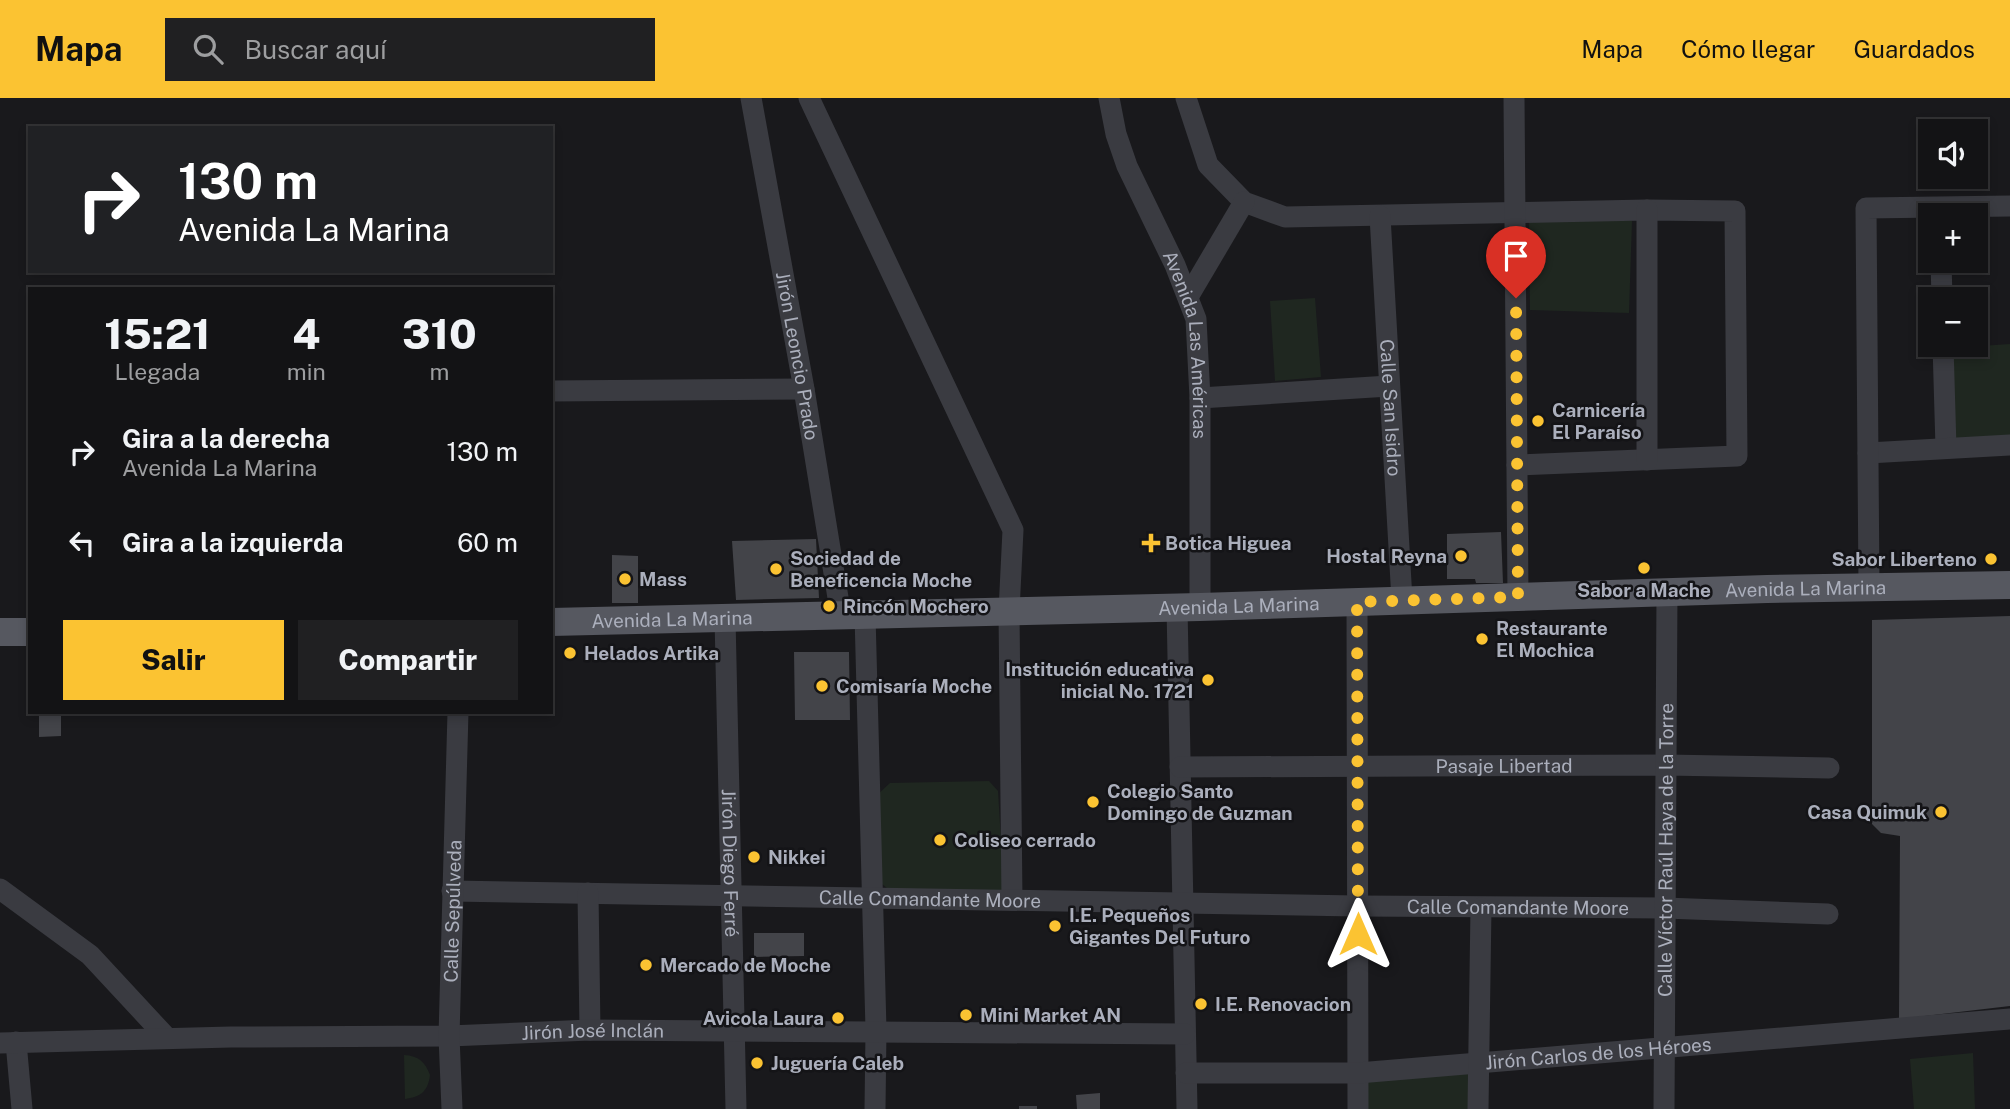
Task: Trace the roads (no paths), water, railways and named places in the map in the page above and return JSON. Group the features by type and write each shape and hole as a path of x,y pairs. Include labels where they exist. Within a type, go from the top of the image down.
{"main road":[{"name":"Avenida La Marina","path":"553,622 2010,585"},
{"path":"0,632 28,632"}],"street":[{"name":"Jirón Leoncio Prado","path":"751,98 804,389 853,616 872,897 876,1109"},
{"path":"808,98 1013,530 1009,611 1012,900"},
{"name":"Avenida Las Américas","path":"1109,98 1116,134 1127,166 1196,319 1200,398 1180,767 1187,1109"},
{"path":"1186,98 1208,165 1244,202 1285,217 1647,210 1735,211 1737,456 1517,466"},
{"path":"1514,98 1518,597"},
{"path":"1188,297 1244,202"},
{"path":"1988,208 2010,206"},
{"path":"1869,588 1866,208 1918,210"},
{"path":"1647,210 1647,460"},
{"name":"Calle San Isidro","path":"1380,216 1402,600"},
{"path":"1943,357 1946,448"},
{"path":"1200,398 1389,386"},
{"path":"553,391 804,389"},
{"path":"1868,453 2010,445"},
{"name":"Calle Víctor Raúl Haya de la Torre","path":"1664,1109 1667,592"},
{"path":"1357,602 1358,1109"},
{"name":"Jirón Diego Ferré","path":"725,618 736,1109"},
{"name":"Calle Sepúlveda","path":"452,1109 449,1036 458,714"},
{"name":"Pasaje Libertad","path":"1180,767 1666,765 1829,768"},
{"path":"0,889 90,955 167,1038"},
{"name":"Calle Comandante Moore","path":"452,891 1481,908 1665,908 1828,914"},
{"path":"588,892 590,1030"},
{"path":"1478,1109 1481,908"},
{"name":"Jirón Carlos de los Héroes","path":"1186,1073 1358,1073 2010,1019"},
{"name":"Jirón José Inclán","path":"8,1043 167,1038 449,1036 590,1030 1185,1034"},
{"path":"8,1043 22,1109"}],"place":[{"name":"Carnicería El Paraíso","path":"1538,421"},
{"name":"Botica Higuea","path":"1151,543"},
{"name":"Hostal Reyna","path":"1461,556"},
{"name":"Sabor Liberteno","path":"1991,559"},
{"name":"Sabor a Mache","path":"1644,568"},
{"name":"Sociedad de Beneficencia Moche","path":"776,569"},
{"name":"Mass","path":"625,579"},
{"name":"Rincón Mochero","path":"829,606"},
{"name":"Restaurante El Mochica","path":"1482,639"},
{"name":"Helados Artika","path":"570,653"},
{"name":"Institución educativa inicial No. 1721","path":"1208,680"},
{"name":"Comisaría Moche","path":"822,686"},
{"name":"Colegio Santo Domingo de Guzman","path":"1093,802"},
{"name":"Casa Quimuk","path":"1941,812"},
{"name":"Coliseo cerrado","path":"940,840"},
{"name":"Nikkei","path":"754,857"},
{"name":"I.E. Pequeños Gigantes Del Futuro","path":"1055,926"},
{"name":"Mercado de Moche","path":"646,965"},
{"name":"I.E. Renovacion","path":"1201,1004"},
{"name":"Mini Market AN","path":"966,1015"},
{"name":"Avicola Laura","path":"838,1018"},
{"name":"Juguería Caleb","path":"757,1063"}]}
